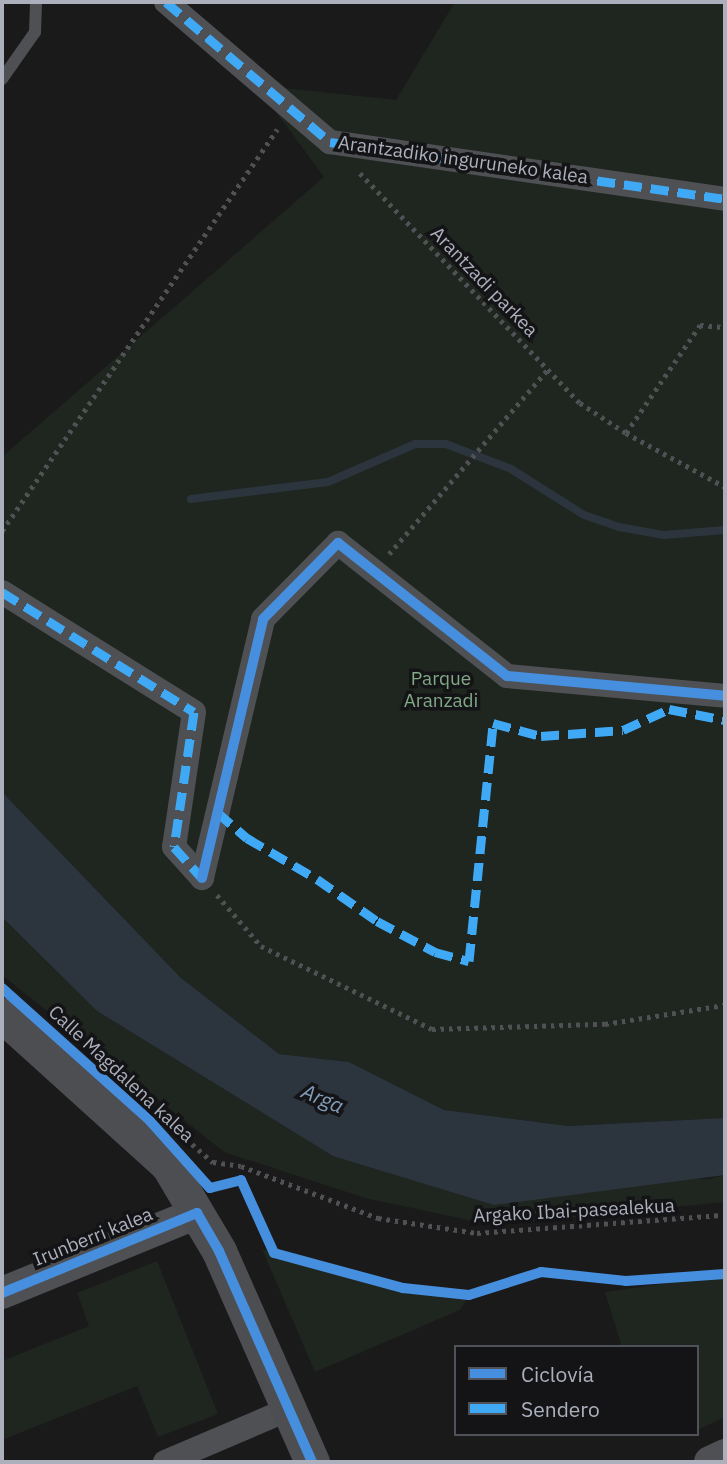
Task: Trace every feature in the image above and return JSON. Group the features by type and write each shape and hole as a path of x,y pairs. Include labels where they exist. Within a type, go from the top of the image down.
{"main road":[{"name":"Calle Magdalena kalea","path":"2,1015 167,1165 219,1251 312,1462"}],"street":[{"name":"Arantzadiko inguruneko kalea","path":"166,2 330,142 725,199"},
{"path":"202,878 263,619 338,543 507,676 725,696"},
{"path":"2,592 194,712 174,847 202,878"},
{"name":"Irunberri kalea","path":"2,1293 197,1213"},
{"path":"164,1462 289,1409"},
{"path":"710,1462 725,1455"}],"lane":[{"path":"2,79 35,32 36,2"}],"path":[{"path":"2,531 291,108"},
{"path":"626,433 700,325 725,327"},
{"path":"374,571 548,369"},
{"path":"202,878 261,946 432,1029 605,1024 725,1005"}],"green space":[{"name":"Parque Aranzadi","path":"455,2 725,2 725,1118 568,1126 444,1110 349,1062 279,1054 181,978 2,792 2,457 324,177 256,85 396,100"},
{"path":"2,917 97,1011 333,1156 708,1179 725,1175 725,1202 492,1225 365,1198 224,1152 2,975"},
{"path":"262,1249 363,1280 469,1295 460,1310 315,1372"},
{"path":"157,1261 218,1414 158,1437 137,1386 2,1440 2,1361 89,1326 77,1293"},
{"path":"725,1275 725,1417 699,1429 699,1345 621,1345 605,1292"}],"water":[{"name":"Arga","path":"2,792 181,978 279,1054 349,1062 444,1110 568,1126 725,1118 725,1175 494,1205 333,1156 97,1011 2,917"}],"waterway":[{"path":"191,499 328,482 415,444 446,444 511,469 584,515 619,527 664,535 725,530"}],"marked path":[{"path":"166,2 330,142 725,199"},
{"path":"2,592 194,712 174,847 202,878"},
{"path":"217,812 247,838 317,879 377,921 435,952 469,961 493,723 541,736 623,730 669,709 725,720"}],"cycle path":[{"path":"202,878 263,619 338,543 507,676 725,696"},
{"path":"2,988 150,1121 210,1188 241,1180 274,1253 403,1288 469,1295 541,1272 626,1281 725,1274"},
{"path":"2,1293 197,1213 219,1251 312,1462"}]}
